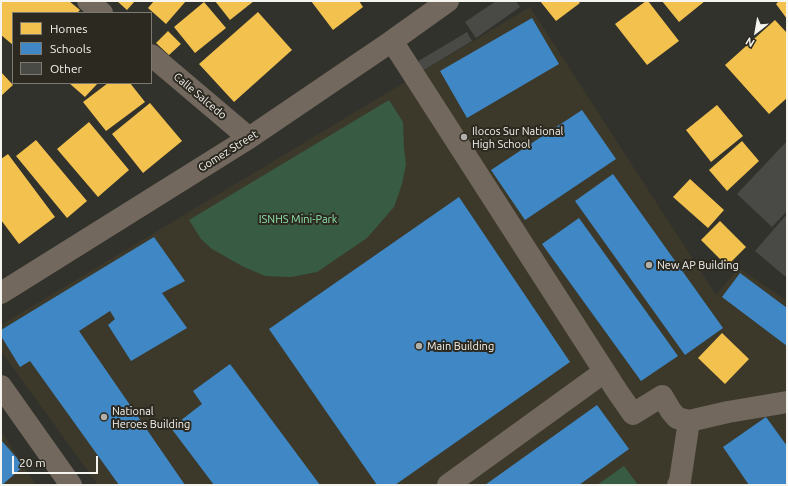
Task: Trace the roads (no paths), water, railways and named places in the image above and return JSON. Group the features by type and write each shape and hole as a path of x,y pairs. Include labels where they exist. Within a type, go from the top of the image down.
{"street":[{"path":"88,1 101,12"},
{"name":"Gomez Street","path":"1,293 249,138 448,1"},
{"path":"392,41 604,372 633,414 662,396 677,418 689,421 728,412 787,402"},
{"name":"Calle Salcedo","path":"152,56 249,138"},
{"path":"448,485 604,372"},
{"path":"1,386 71,485"},
{"path":"678,485 680,481 689,421"}],"place":[{"name":"Ilocos Sur National High School","path":"464,137"},
{"name":"New AP Building","path":"649,265"},
{"name":"Main Building","path":"419,346"},
{"name":"National Heroes Building","path":"104,417"}],"park label":[{"name":"ISNHS Mini-Park","path":"298,219"}]}
